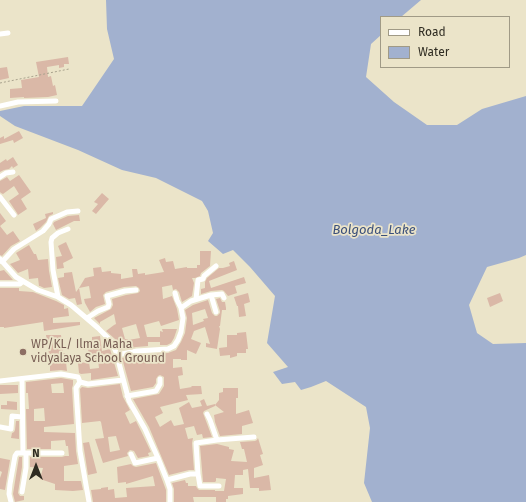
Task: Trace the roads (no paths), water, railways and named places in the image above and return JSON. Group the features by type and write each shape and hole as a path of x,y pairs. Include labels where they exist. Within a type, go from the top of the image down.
{"street":[{"path":"0,34 8,33"},
{"path":"0,106 18,102 56,101"},
{"path":"0,177 6,173 13,172"},
{"path":"0,197 14,215"},
{"path":"78,211 67,212 51,219 43,231 14,249 1,261 16,276 38,290 58,297 71,305 111,341 117,355 129,401 145,429 167,480 170,489 170,502"},
{"path":"58,297 50,242 58,233 68,229"},
{"path":"196,299 198,280 203,279 204,276 216,266"},
{"path":"0,284 20,284 24,281"},
{"path":"87,318 108,307 109,304 107,296 125,291 136,290"},
{"path":"117,355 137,351 168,349 174,346 181,332 182,318 181,308 175,292"},
{"path":"211,294 216,312"},
{"path":"181,308 191,301 211,294 222,294 224,298"},
{"path":"0,381 61,374 78,377 80,382 88,384 123,380"},
{"path":"22,379 22,417 26,468 22,492"},
{"path":"127,396 156,391 160,384 160,379"},
{"path":"80,382 76,388 80,452 89,502"},
{"path":"207,414 213,426 217,440"},
{"path":"0,427 10,429 12,416 22,417"},
{"path":"219,486 200,486 196,443 254,438"},
{"path":"11,502 9,494 10,484 15,456 17,453 62,454"},
{"path":"131,454 135,463 158,458"},
{"path":"167,480 190,474 198,474"}],"water":[{"name":"Bolgoda_Lake","path":"106,0 421,0 402,16 380,16 380,36 371,44 366,77 394,102 427,125 457,125 482,109 526,96 526,255 487,267 469,305 477,333 493,344 526,343 526,502 372,502 364,483 370,428 366,407 326,381 301,390 295,382 282,384 273,372 288,367 267,343 275,296 233,250 223,254 208,241 213,233 208,211 202,201 156,178 122,170 78,150 15,126 0,116 0,111 24,106 82,106 114,59 107,29"}],"place":[{"name":"WP/KL/ Ilma Maha vidyalaya School Ground","path":"23,352"}]}
